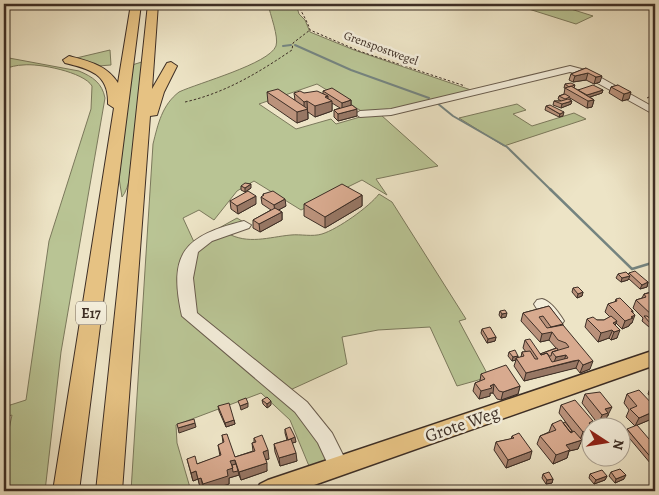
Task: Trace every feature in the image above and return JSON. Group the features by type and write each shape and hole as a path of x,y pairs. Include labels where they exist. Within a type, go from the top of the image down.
{"highway":[{"name":"E17","path":"66,491 114,133 136,4"},
{"name":"E17","path":"109,491 153,4"},
{"path":"64,63 94,67 110,78 114,86 116,98 114,133"},
{"path":"140,146 150,121 156,92 171,66"}],"main road":[{"name":"Grote Weg","path":"268,491 339,467 595,369 655,357"}],"street":[{"path":"360,114 381,114 574,70 586,74 655,112"},
{"path":"244,225 198,243 190,252 185,280 185,299 190,316 301,406 325,438 339,467"},
{"path":"542,304 566,333"}],"path":[{"path":"185,102 207,97 270,65 292,50 293,43 310,30 307,19 302,14 298,4"},
{"name":"Grenspostwegel","path":"310,30 359,51 461,85 476,92"}],"green space":[{"path":"268,4 296,4 299,14 305,20 310,32 354,50 474,91 384,113 363,112 317,84 259,104 296,129 331,119 336,124 360,117 381,115 438,166 376,179 387,195 362,180 301,210 254,181 237,191 214,220 199,210 183,218 194,242 237,218 245,223 227,233 243,239 322,234 353,217 379,194 392,202 466,319 459,321 489,377 457,386 430,327 378,330 342,337 347,364 290,390 183,309 278,389 331,460 309,466 290,420 261,393 176,425 177,443 191,491 131,491 153,144 157,129 168,103 179,92 247,66 271,53 277,42"},
{"path":"555,4 593,16 576,24 516,5"},
{"path":"110,50 111,65 98,66 72,59"},
{"path":"4,53 9,58 79,71 96,81 102,88 105,98 61,352 45,491 4,491 4,453 12,415 4,418 4,407 26,400 49,241 91,109 92,86 87,81 71,73 49,67 21,65 4,69"},
{"path":"145,61 135,154 127,188 122,197 119,178 132,65"},
{"path":"517,104 526,110 513,114 532,126 574,113 586,119 504,146 459,118"}],"building":[{"path":"586,68 602,76 596,77 588,73 575,76 571,74"},
{"path":"571,83 575,85 569,87 565,84"},
{"path":"593,85 603,90 587,95 578,90"},
{"path":"618,85 631,92 624,94 611,87"},
{"path":"571,86 594,100 588,101 565,88"},
{"path":"332,88 351,100 342,103 323,91"},
{"path":"278,89 308,109 297,112 267,92"},
{"path":"300,91 304,93 317,91 328,96 325,97 332,101 315,106 307,101 304,102 294,93"},
{"path":"565,94 570,97 565,99 559,96"},
{"path":"568,99 572,101 562,104 554,101 561,101"},
{"path":"352,105 357,109 338,114 334,110"},
{"path":"550,105 564,112 560,114 546,106"},
{"path":"245,183 251,184 245,188 241,186"},
{"path":"342,184 362,195 325,217 304,204"},
{"path":"248,191 256,196 237,206 230,201"},
{"path":"273,191 285,199 274,205 261,197 263,194"},
{"path":"275,208 282,212 259,224 253,220"},
{"path":"635,271 648,282 642,285 629,273"},
{"path":"626,272 630,276 622,278 618,274"},
{"path":"578,287 583,292 578,294 573,288"},
{"path":"653,292 655,294 655,318 636,300 646,297 644,294"},
{"path":"620,298 633,311 631,311 635,315 631,317 633,318 625,321 608,304"},
{"path":"549,306 563,324 551,327 543,316 539,317 547,328 563,325 593,361 583,365 579,360 573,361 526,373 516,358 524,356 522,352 530,351 535,359 538,359 525,340 530,339 541,355 547,353 552,362 568,358 566,355 556,357 552,352 569,347 566,343 558,340 552,332 542,334 523,313"},
{"path":"505,310 507,313 502,314 500,311"},
{"path":"611,316 617,321 613,323 620,330 601,333 587,319 593,317 597,320 604,320"},
{"path":"644,316 647,316 654,322 650,323"},
{"path":"490,327 496,337 488,339 482,329"},
{"path":"557,348 558,350 552,352 551,356 547,353 540,354"},
{"path":"515,350 518,356 513,357 509,352"},
{"path":"506,365 520,386 503,392 499,391 494,384 490,386 492,388 481,391 475,383 485,379 481,374"},
{"path":"639,390 655,407 655,411 639,418 630,409 637,406 627,394"},
{"path":"600,392 612,407 605,409 608,413 602,415 585,394"},
{"path":"267,397 271,401 267,404 262,400"},
{"path":"246,398 248,403 240,406 238,401"},
{"path":"575,400 590,418 582,418 582,431 561,405"},
{"path":"229,403 234,420 225,423 218,406"},
{"path":"194,419 195,423 178,428 177,424"},
{"path":"561,420 571,433 574,431 582,440 566,445 570,450 556,455 540,436 556,430 552,424"},
{"path":"565,422 572,431 570,432 563,423"},
{"path":"637,425 655,446 655,459 653,460 632,435 632,427"},
{"path":"290,427 295,437 288,440 285,429"},
{"path":"519,433 532,451 508,460 496,442 514,438 512,436"},
{"path":"227,434 235,457 255,451 252,443 256,442 254,438 262,435 268,450 263,452 267,463 239,472 235,460 230,461 233,468 227,470 228,476 203,484 201,478 198,479 196,471 191,473 187,459 195,456 197,464 221,455 218,445 224,442 222,435"},
{"path":"291,439 296,453 279,458 274,444"},
{"path":"236,464 238,471 233,472 232,465"},
{"path":"620,469 626,475 616,479 611,472"},
{"path":"602,470 607,476 596,480 590,474"},
{"path":"549,472 553,479 547,480 543,474"}],"waterway":[{"path":"514,4 521,4"},
{"path":"636,4 655,9"},
{"path":"283,46 291,45"},
{"path":"295,45 351,70 429,98"},
{"path":"437,103 453,116 507,147 552,191"},
{"path":"550,189 632,269 655,262"}]}
